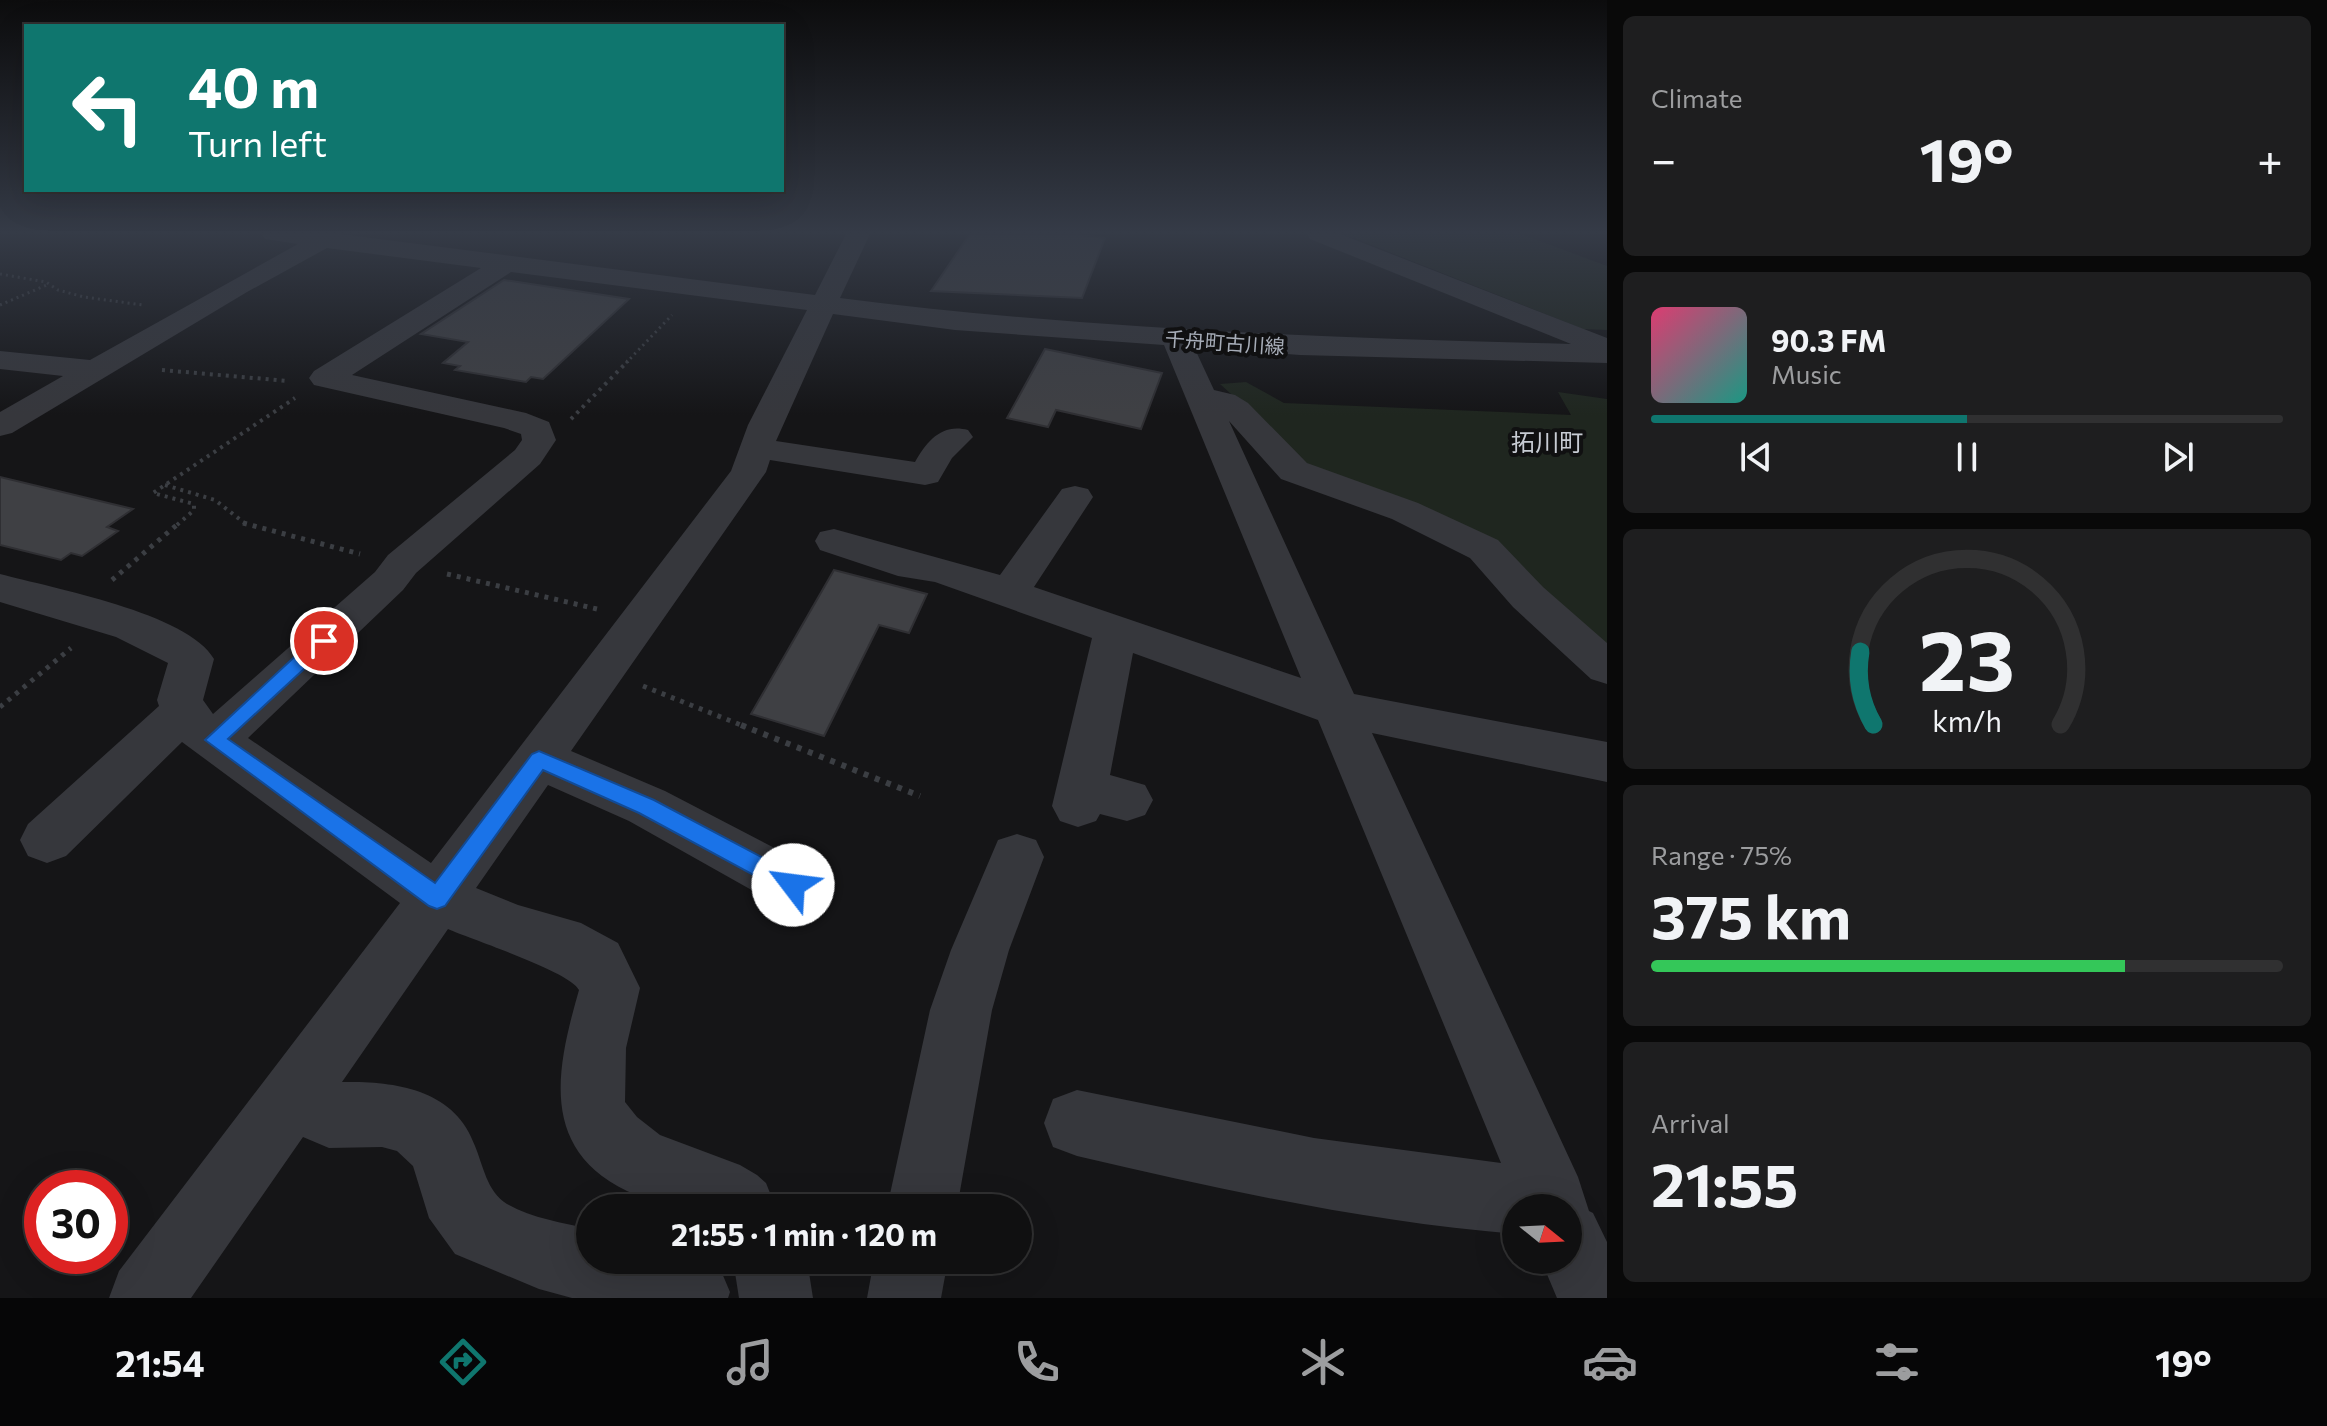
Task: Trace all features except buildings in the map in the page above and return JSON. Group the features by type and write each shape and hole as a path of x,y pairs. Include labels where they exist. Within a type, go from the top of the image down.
{"street":[{"path":"0,426 226,295"},
{"path":"321,380 457,295"},
{"name":"千舟町古川線","path":"737,295 990,324 1176,339 1314,347 1607,354"},
{"path":"146,1298 748,472 829,295"},
{"path":"1472,295 1607,348"},
{"path":"990,324 991,306 1281,317"},
{"path":"1176,339 1549,1194"},
{"path":"0,360 99,368"},
{"path":"47,840 389,581 402,564 528,457 539,440 538,433 529,424 321,380"},
{"path":"1201,396 1224,402 1236,410 1294,471 1405,511 1484,549 1528,597 1607,668"},
{"path":"757,448 925,474 938,452 956,437"},
{"path":"1009,592 1075,497"},
{"path":"834,541 912,567 940,569 1337,708 1607,762"},
{"path":"0,588 83,612 182,647 192,659 180,700 200,726 437,898 515,931 560,942 597,963 610,988 588,1078 596,1121 624,1151 668,1175 723,1190 727,1194"},
{"path":"1096,798 1116,629"},
{"path":"539,759 647,806 793,885"},
{"path":"925,1194 961,1010 980,950 1017,857"},
{"path":"291,1099 329,1115 382,1114 416,1123 442,1147 454,1193 480,1229 539,1253 693,1292"},
{"path":"1077,1123 1249,1162 1502,1204"},
{"path":"1582,1270 1594,1298"},
{"path":"772,1274 776,1298"},
{"path":"904,1298 908,1274"}],"path":[{"path":"0,305 25,295"},
{"path":"75,295 196,311"},
{"path":"538,433 562,426 589,404 645,340 679,309"},
{"path":"99,368 321,380"},
{"path":"0,707 83,612 80,591 103,587 194,510 194,504 153,493 321,380"},
{"path":"604,670 920,796"}],"shaded area":[{"path":"1496,295 1607,295 1607,330 1583,329"},
{"path":"1246,382 1284,403 1571,415 1558,392 1607,399 1607,648 1552,603 1321,476 1220,384"}],"district":[{"name":"拓川町","path":"1547,441"}],"route":[{"path":"324,641 215,740 437,898 539,759 647,806 793,885"}]}
